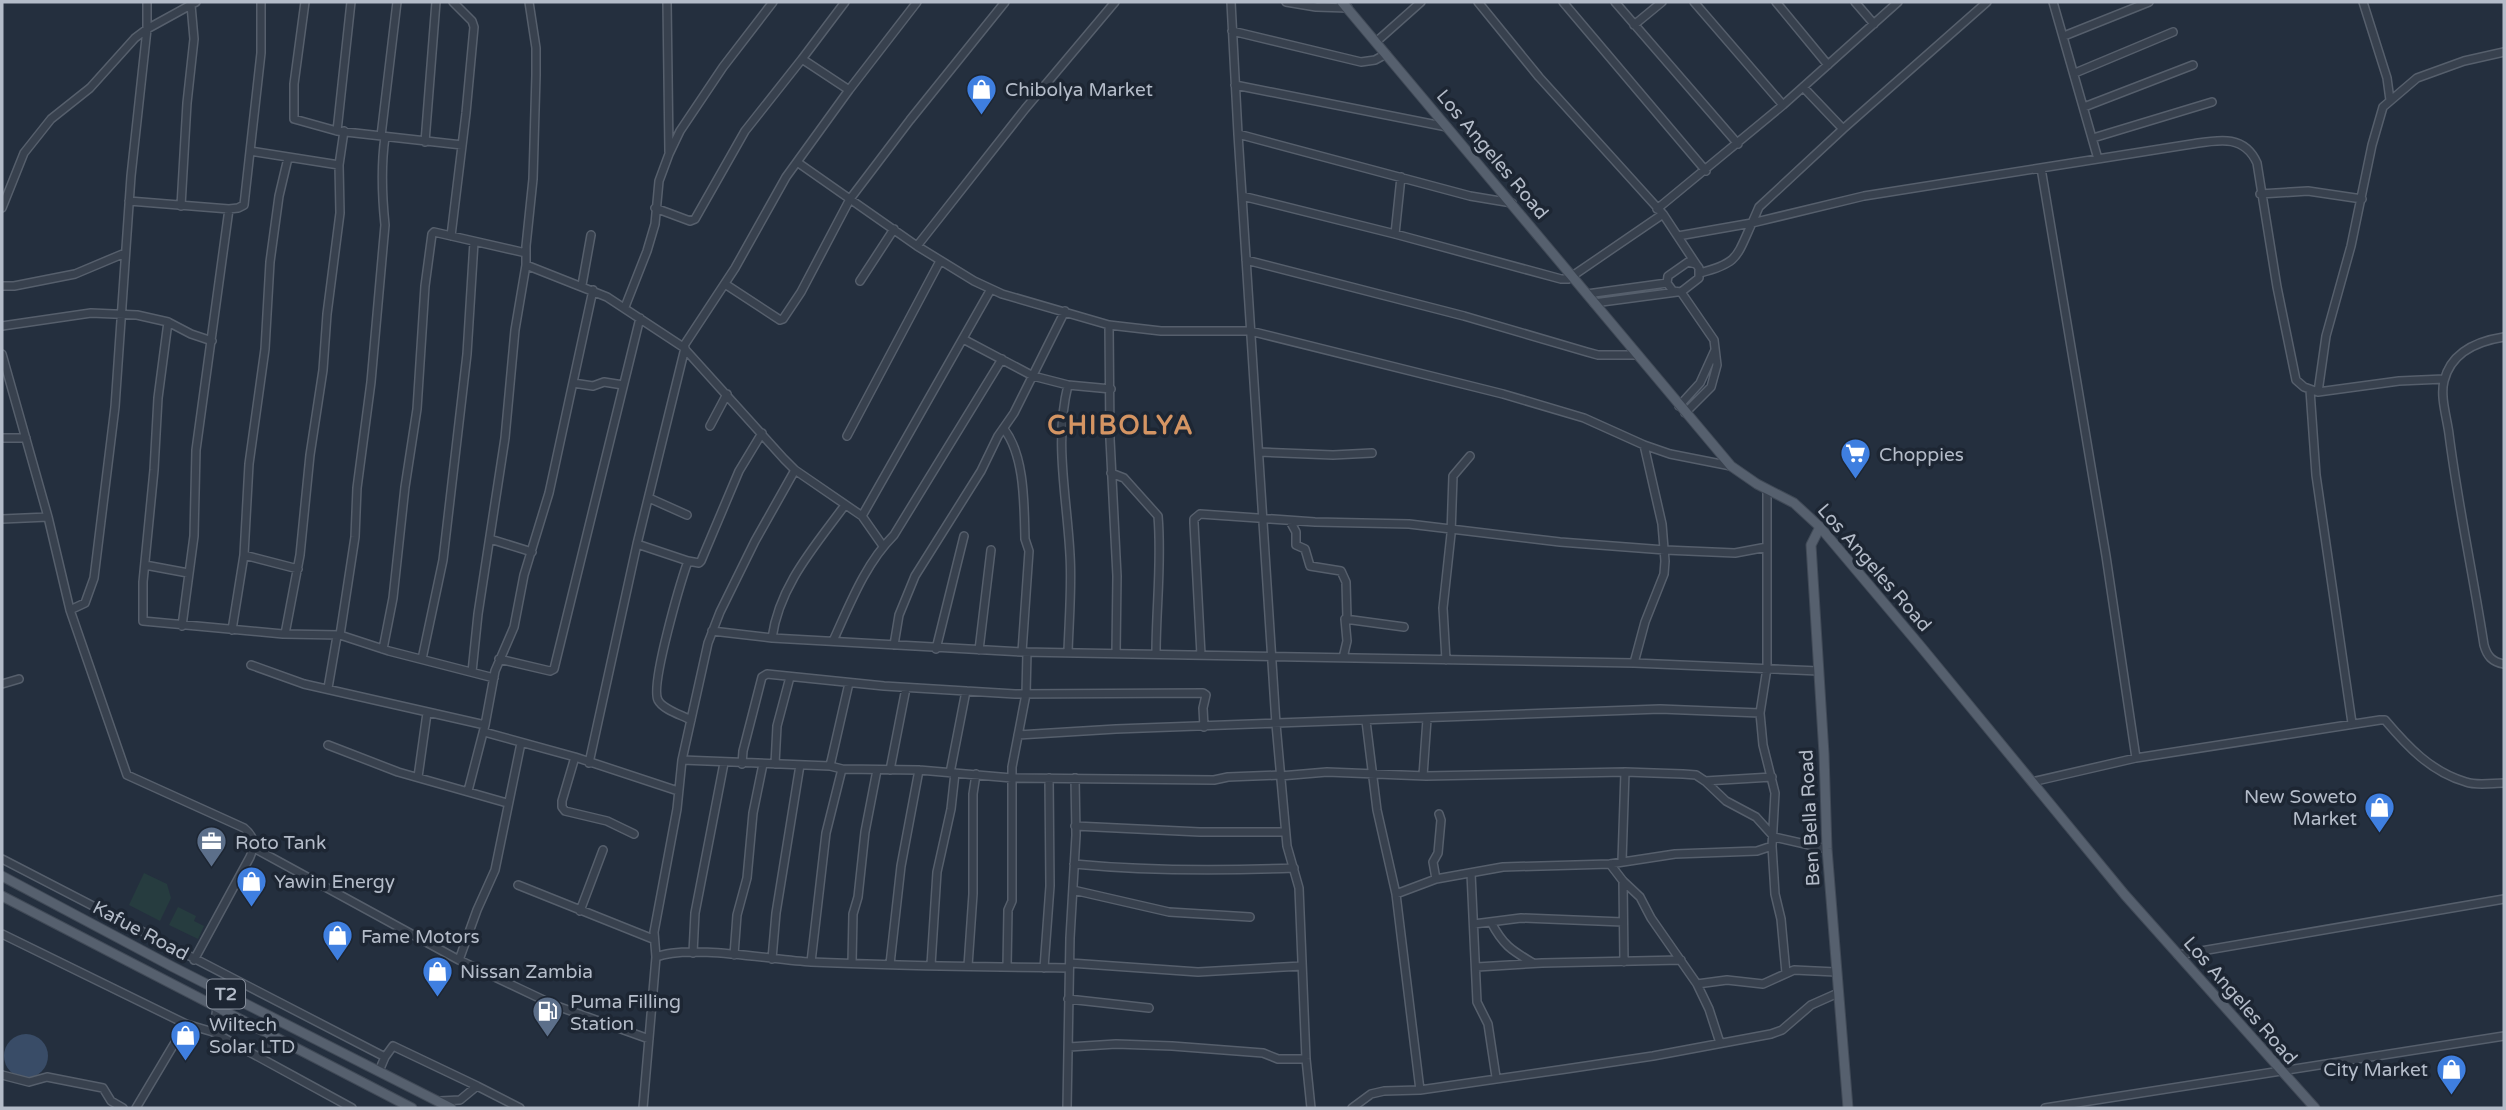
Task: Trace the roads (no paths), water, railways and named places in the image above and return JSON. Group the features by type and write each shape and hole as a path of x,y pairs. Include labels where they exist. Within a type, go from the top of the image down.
{"main road":[{"name":"Los Angeles Road","path":"1345,5 1731,466 1767,490 1794,503 1820,527 2178,955 2315,1108"},
{"name":"Ben Bella Road","path":"1820,527 1811,545 1827,849 1848,1108"},
{"name":"Kafue Road","path":"2,876 173,967 451,1108"},
{"name":"Kafue Road","path":"2,896 403,1106 412,1108"}],"street":[{"path":"70,610 85,603 94,579 115,407 128,201 147,29 147,2"},
{"path":"128,201 229,209 242,207 245,201 261,53 261,2"},
{"path":"305,2 292,117 340,131 463,145"},
{"path":"285,634 298,569 340,214 340,131 351,2"},
{"path":"328,688 355,537 357,488 374,353 385,225 382,204 383,136 397,2"},
{"path":"425,142 436,2"},
{"path":"450,236 463,145 474,27 472,21 453,2"},
{"path":"472,672 505,438 515,330 526,264 533,179 536,66 529,2"},
{"path":"667,2 669,154"},
{"path":"625,307 647,251 654,224 659,181 680,131 723,67 773,2"},
{"path":"655,208 690,221 695,219 745,131 845,2"},
{"path":"589,763 600,704 610,676 637,544 684,347 725,284 769,204 797,162 917,2"},
{"path":"725,284 783,320 801,292 850,199 1005,2"},
{"path":"917,246 1025,109 1115,2"},
{"path":"1231,2 1276,724 1285,832 1299,888 1306,1059 1311,1108"},
{"path":"1286,2 1316,7 1345,5"},
{"path":"1478,2 1548,87 1660,212 1700,273"},
{"path":"1563,2 1706,171"},
{"path":"1615,2 1738,144"},
{"path":"1634,25 1662,2"},
{"path":"1694,2 1783,106"},
{"path":"1776,2 1828,65"},
{"path":"1855,2 1874,24"},
{"path":"1242,196 1395,234 1551,278 1567,279 1660,212 1898,2"},
{"path":"1700,273 1725,267 1733,260 1759,207 1987,2"},
{"path":"2053,2 2098,159"},
{"path":"2064,36 2149,2"},
{"path":"2363,2 2387,78 2390,100"},
{"path":"2,208 19,163 51,119 90,88 119,54 147,29 194,3 194,39 181,206"},
{"path":"1376,41 1415,4"},
{"path":"1232,32 1361,62 1375,60 1386,54"},
{"path":"2075,73 2173,32"},
{"path":"2352,723 2316,474 2314,391 2326,336 2346,267 2379,113 2390,100 2417,78 2464,61 2504,52"},
{"path":"802,59 849,90"},
{"path":"2084,107 2193,65"},
{"path":"1235,85 1448,127"},
{"path":"1803,87 1843,129"},
{"path":"2093,138 2212,102"},
{"path":"1238,134 1470,196 1513,203"},
{"path":"1678,236 1752,223 1864,196 2231,140 2243,145 2257,163 2260,194 2296,380 2314,391 2399,381 2444,379"},
{"path":"250,151 339,165"},
{"path":"232,630 244,555 249,464 265,349 267,282 279,196 288,158"},
{"path":"797,162 917,246 991,289 1109,325 1161,331 1250,331 1515,398 1584,418 1644,445 1690,459 1731,466"},
{"path":"2041,168 2106,556 2136,758"},
{"path":"1395,234 1401,177"},
{"path":"2260,194 2308,191 2362,199"},
{"path":"182,626 194,536 195,462 229,209"},
{"path":"860,281 894,229"},
{"path":"383,649 393,598 418,398 425,286 432,234 434,232 526,253"},
{"path":"582,285 592,235"},
{"path":"422,659 443,560 467,354 474,242"},
{"path":"2,286 75,274 125,253"},
{"path":"1246,260 1464,316 1598,355 1638,355"},
{"path":"846,436 940,261"},
{"path":"1682,410 1711,387 1717,365 1714,340 1679,292 1670,289 1667,283 1668,276 1692,263"},
{"path":"526,264 593,290 625,307 684,347 795,470 862,516 883,546"},
{"path":"1594,303 1679,292 1699,278 1700,273"},
{"path":"1587,294 1667,283"},
{"path":"862,516 991,289"},
{"path":"468,791 499,659 514,627 524,575 549,493 593,290"},
{"path":"894,645 899,615 915,576 981,471 1065,311"},
{"path":"2,326 91,313 153,317 212,341"},
{"path":"499,659 550,671 554,669 640,318"},
{"path":"168,322 158,398 143,621 232,630 339,636 494,678"},
{"path":"1109,325 1111,473 1117,576 1116,653"},
{"path":"2504,337 2486,340 2468,348 2453,363 2444,379 2453,467 2484,645 2486,654 2492,660 2504,664"},
{"path":"963,339 1033,376 1068,385 1111,389"},
{"path":"1682,410 1700,383 1716,349"},
{"path":"2,354 48,517 70,610 127,775 250,833 254,848 194,960"},
{"path":"833,641 863,577 883,546 894,535 1002,359"},
{"path":"573,383 593,386 604,382 623,385"},
{"path":"1068,385 1063,404 1060,454 1071,560 1068,652"},
{"path":"710,426 727,394"},
{"path":"1004,429 1013,441 1019,461 1025,539 1030,551 1024,652 1026,694 1013,757 1012,901 1007,920 1007,967"},
{"path":"637,544 699,563 736,479 762,433"},
{"path":"2,438 26,438"},
{"path":"1634,663 1645,622 1664,574 1665,550 1661,516 1644,445"},
{"path":"1259,453 1372,453"},
{"path":"1446,660 1443,608 1453,476 1470,456"},
{"path":"643,1108 656,957 653,939 682,760 712,631 758,534 795,470"},
{"path":"1111,473 1124,478 1158,516 1160,601 1156,625 1156,654"},
{"path":"1767,490 1767,668 1760,713 1763,745 1772,777 1776,806 1773,841 1775,894 1781,919 1786,973"},
{"path":"649,498 687,515"},
{"path":"772,638 778,610 791,581 845,505"},
{"path":"1201,654 1194,519 1200,514 1376,525 1397,523 1560,542 1665,550 1735,553 1767,547"},
{"path":"2,519 48,517"},
{"path":"1290,521 1296,531 1296,545 1305,549 1310,566 1341,572 1346,582 1347,618 1344,619 1347,641 1343,658"},
{"path":"936,649 964,536"},
{"path":"490,539 532,552"},
{"path":"979,650 991,550"},
{"path":"244,555 298,569"},
{"path":"688,561 666,641 657,697 663,705 691,720"},
{"path":"145,565 188,573"},
{"path":"1347,618 1404,627"},
{"path":"712,631 772,638 936,649 1634,663 1819,671"},
{"path":"251,664 304,684 484,728 521,743 575,757 678,791"},
{"path":"743,764 743,751 762,677 767,674 906,688 1026,694 1203,693 1206,695 1203,708 1204,727"},
{"path":"775,764 777,726 790,677"},
{"path":"2,684 19,679"},
{"path":"830,766 849,683"},
{"path":"890,770 906,688"},
{"path":"931,965 937,872 951,809 953,773 966,691"},
{"path":"1018,735 1660,709 1760,713"},
{"path":"418,777 426,713"},
{"path":"1423,776 1427,719"},
{"path":"1366,720 1381,831 1396,894 1420,1090"},
{"path":"2032,782 2136,758 2385,720 2410,749 2426,762 2467,783 2504,783"},
{"path":"459,960 495,870 521,743"},
{"path":"328,745 385,768 507,803"},
{"path":"575,757 562,801 565,811 607,821 634,834"},
{"path":"682,760 830,766 842,769 919,770 1012,778 1214,779 1327,772 1423,776 1625,772 1683,774 1696,775 1726,801 1756,817 1773,841"},
{"path":"693,953 695,913 724,763"},
{"path":"734,956 737,915 747,878 753,813 763,764"},
{"path":"772,959 776,913 800,765"},
{"path":"811,962 824,843 842,769"},
{"path":"852,963 853,914 860,890 865,832 877,770"},
{"path":"890,964 901,866 919,770"},
{"path":"1622,861 1625,772"},
{"path":"968,966 973,894 973,794 976,774"},
{"path":"1705,781 1772,777"},
{"path":"1044,968 1050,886 1049,778"},
{"path":"1067,1108 1068,999 1076,826 1075,778"},
{"path":"1437,879 1433,862 1438,853 1441,820 1439,814"},
{"path":"1076,826 1200,832 1285,832"},
{"path":"1396,894 1437,879 1503,867 1610,864 1675,854 1757,851 1773,841 1827,849"},
{"path":"254,848 459,960 554,1005 649,1040"},
{"path":"580,911 603,850"},
{"path":"2,859 385,1057"},
{"path":"1074,864 1121,869 1294,868"},
{"path":"1610,864 1640,897 1651,919 1697,984 1709,1009 1720,1043"},
{"path":"1471,873 1477,1002 1488,1024 1496,1077"},
{"path":"1623,881 1624,962"},
{"path":"518,885 653,939"},
{"path":"1073,890 1169,912 1250,917"},
{"path":"2178,955 2504,899"},
{"path":"1474,923 1521,919 1623,922"},
{"path":"1491,922 1499,939 1507,947 1533,963"},
{"path":"2,934 186,1024 213,1032 352,1108"},
{"path":"173,967 181,953"},
{"path":"656,957 663,954 693,953 811,962 1044,968 1070,966 1198,972 1302,966"},
{"path":"1477,967 1681,960"},
{"path":"1697,984 1727,980 1763,984 1794,970 1836,972"},
{"path":"1352,1108 1377,1092 1420,1090 1653,1056 1771,1034 1782,1030 1811,1005 1838,993"},
{"path":"1068,999 1149,1008"},
{"path":"213,1032 217,1008"},
{"path":"136,1108 186,1024"},
{"path":"2045,1108 2504,1036"},
{"path":"259,1057 277,1039"},
{"path":"379,1071 393,1046 520,1108"},
{"path":"1069,1046 1172,1046 1252,1052 1278,1059 1306,1059"},
{"path":"2,1075 29,1082 47,1077 103,1088 111,1101 123,1108"},
{"path":"436,1101 460,1100 477,1086"}],"water":[{"path":"26,1034 35,1035 42,1040 47,1047 47,1065 42,1072 35,1077 26,1078 17,1077 10,1072 5,1065 4,1056 5,1047 10,1040 17,1035"}],"place":[{"name":"Chibolya Market","path":"982,116"},
{"name":"Choppies","path":"1856,481"},
{"name":"New Soweto Market","path":"2380,834"},
{"name":"Roto Tank","path":"212,869"},
{"name":"Yawin Energy","path":"251,908"},
{"name":"Fame Motors","path":"338,963"},
{"name":"Nissan Zambia","path":"437,998"},
{"name":"Puma Filling Station","path":"547,1039"},
{"name":"Wiltech Solar LTD","path":"186,1062"},
{"name":"City Market","path":"2451,1096"}],"district":[{"name":"CHIBOLYA","path":"1121,425"}]}
